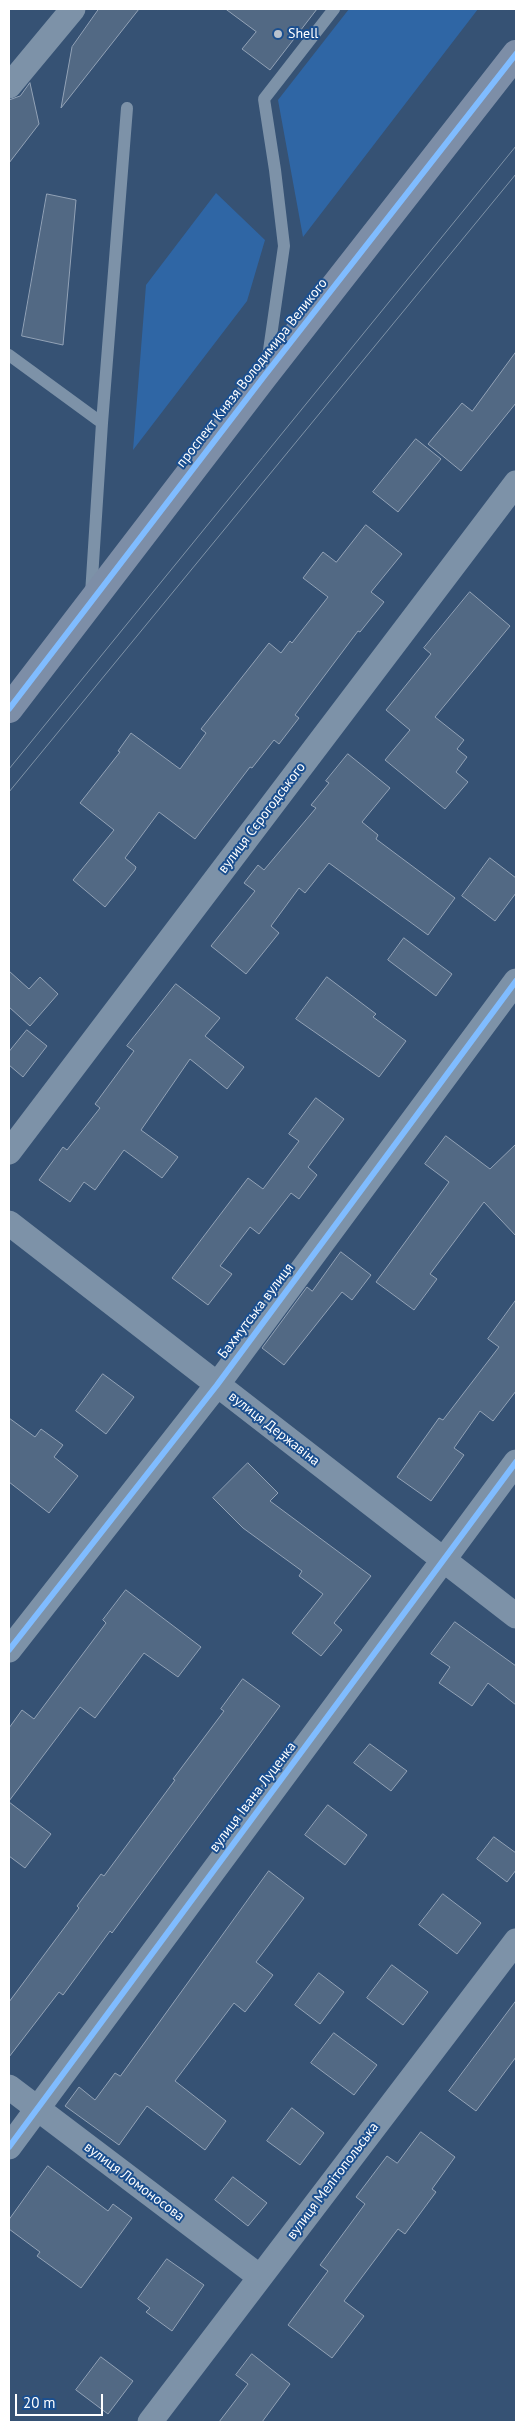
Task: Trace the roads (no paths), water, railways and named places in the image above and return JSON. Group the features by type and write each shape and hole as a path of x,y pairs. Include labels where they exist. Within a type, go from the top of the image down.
{"main road":[{"name":"проспект Князя Володимира Великого","path":"9,709 90,606 265,375 516,54"}],"street":[{"path":"9,86 73,9"},
{"name":"вулиця Сєрогодського","path":"9,1152 516,483"},
{"name":"Бахмутська вулиця","path":"9,1650 217,1385 516,982"},
{"name":"вулиця Державіна","path":"9,1223 516,1616"},
{"name":"вулиця Івана Луценка","path":"9,2146 516,1462"},
{"name":"вулиця Мелітопольська","path":"150,2422 516,1941"},
{"name":"вулиця Ломоносова","path":"9,2087 260,2278"}],"lane":[{"path":"265,375 284,246 264,99 334,9"},
{"path":"90,606 102,423 127,108"},
{"path":"9,355 102,423"}],"tram line":[{"path":"9,769 516,146"},
{"path":"9,792 516,174"}],"place":[{"name":"Shell","path":"278,34"}]}
